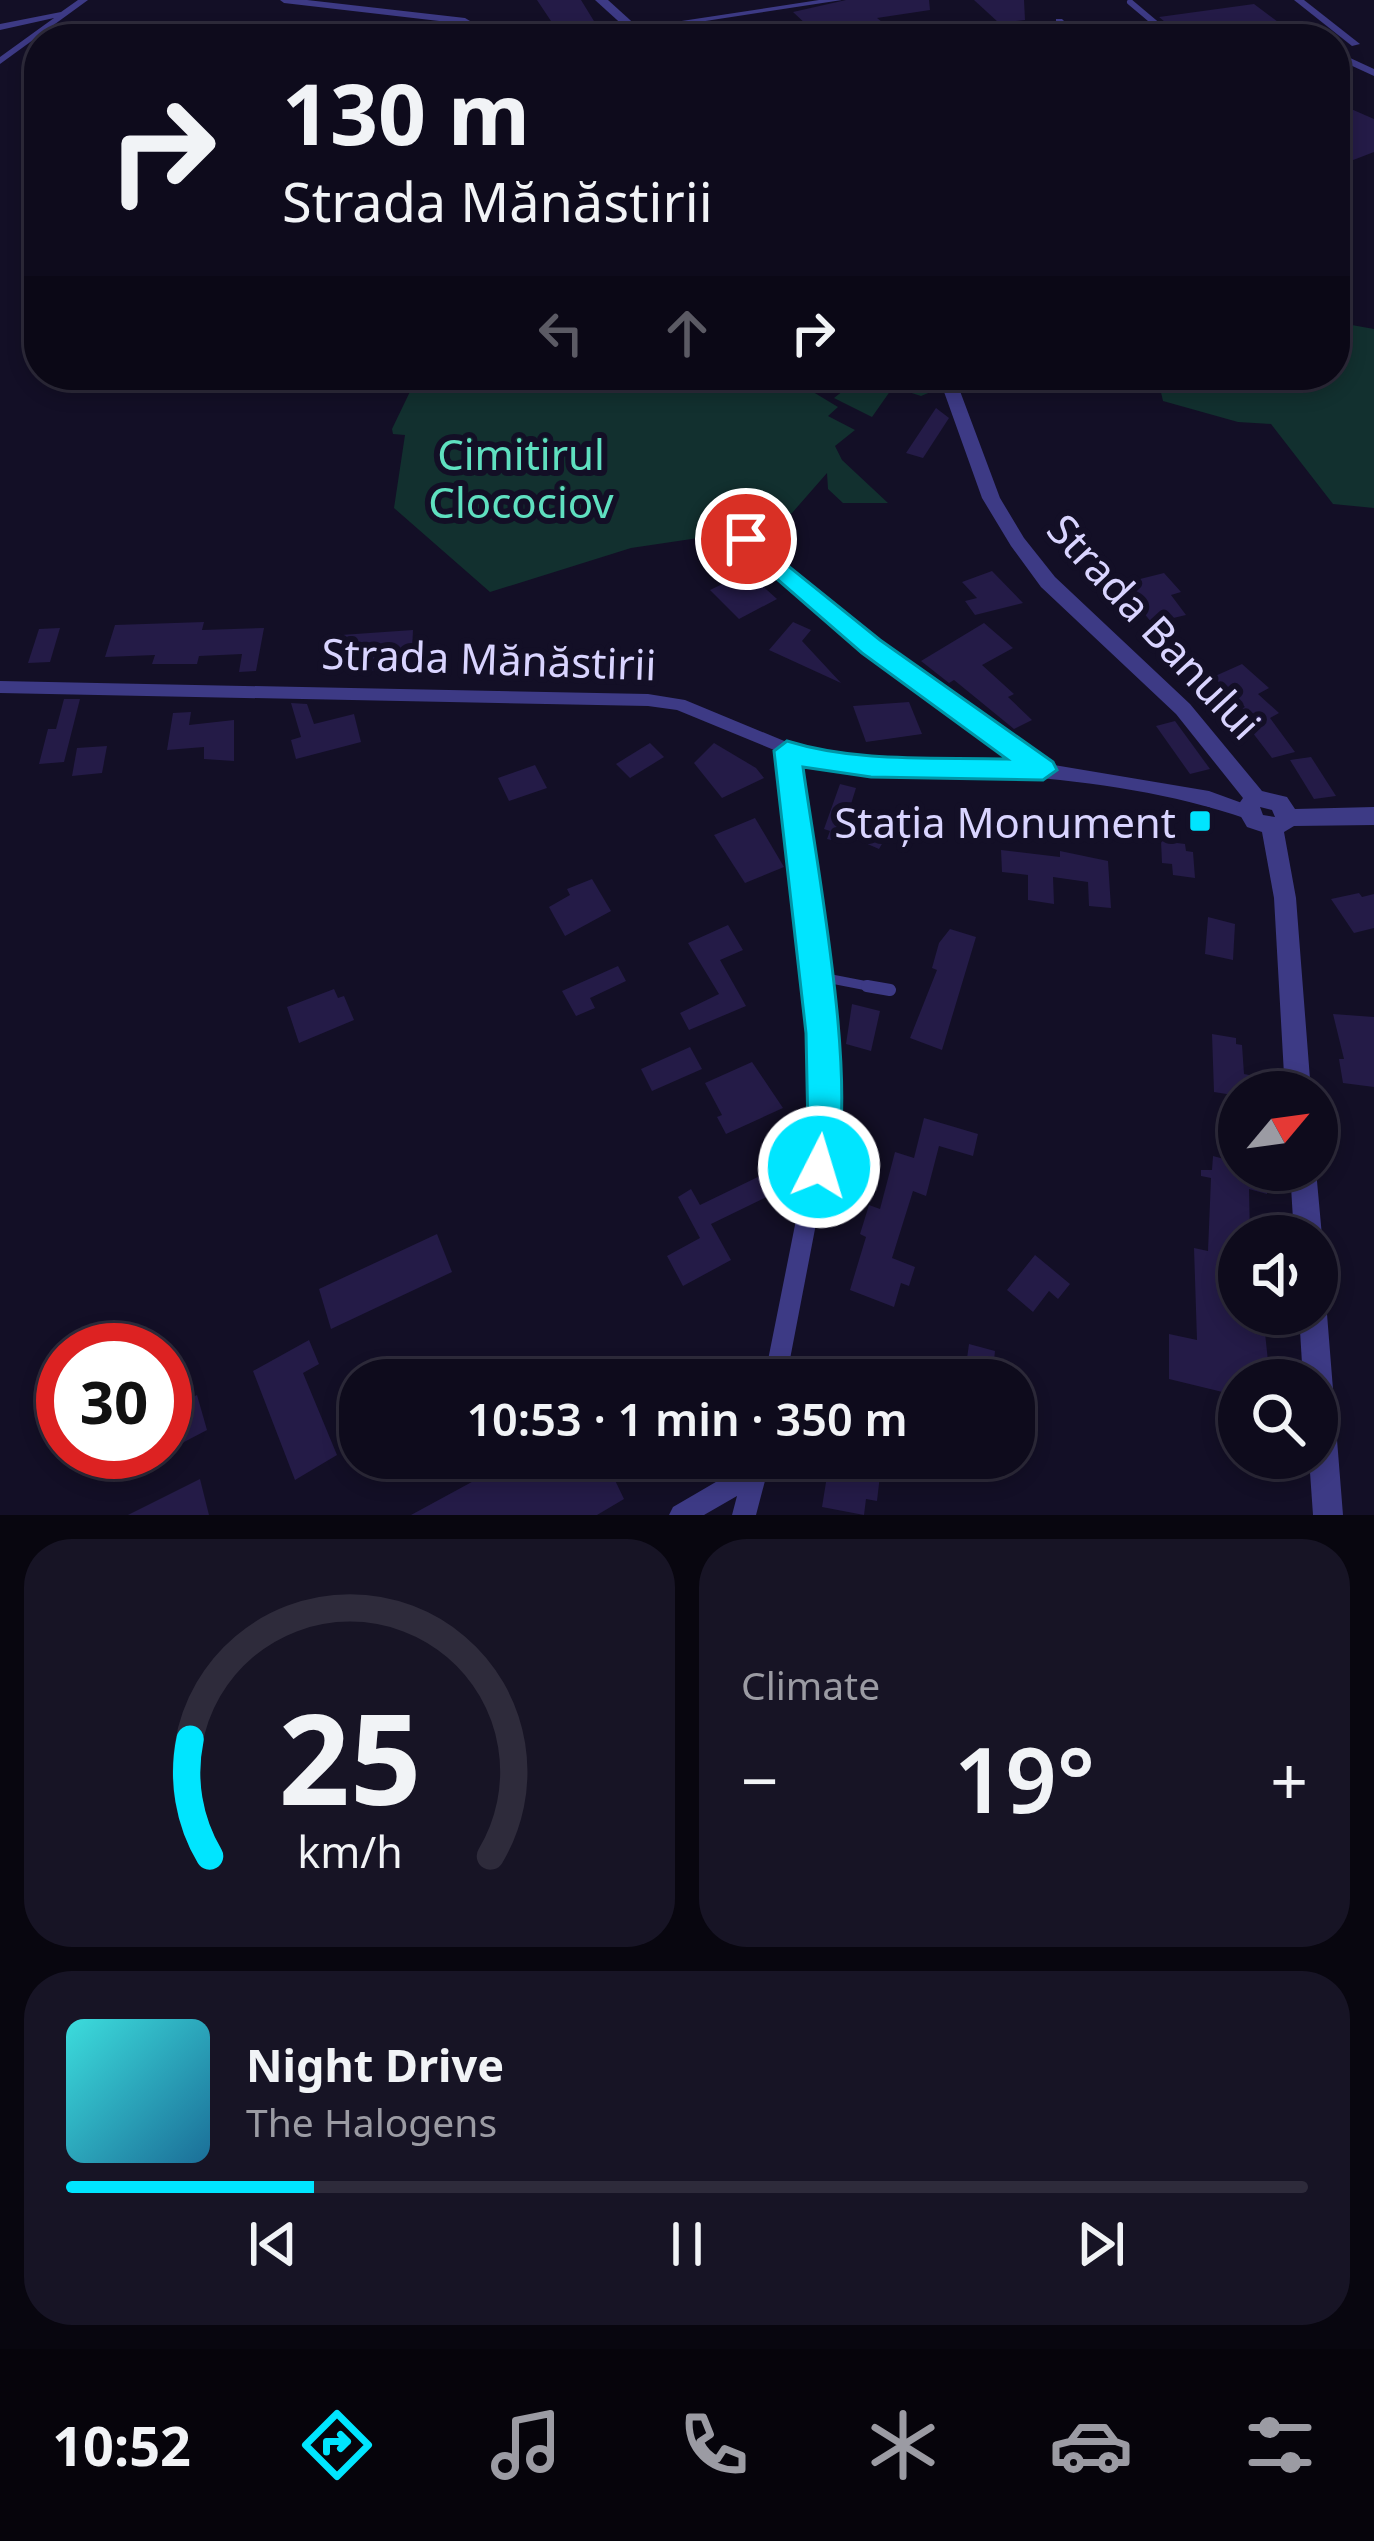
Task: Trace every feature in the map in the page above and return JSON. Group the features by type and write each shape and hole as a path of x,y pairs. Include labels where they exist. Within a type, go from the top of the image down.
{"street":[{"path":"52,24 84,0"},
{"path":"284,0 465,21"},
{"path":"601,0 628,24"},
{"path":"698,24 838,0"},
{"path":"1298,0 1329,24"},
{"path":"0,27 68,12"},
{"path":"1058,21 1061,24"},
{"path":"1350,46 1374,37"},
{"path":"1350,40 1355,44"},
{"name":"Strada Banului","path":"951,390 991,498 1016,542 1048,582 1183,709 1251,805 1274,800 1279,823"},
{"path":"746,539 871,646 1043,770"},
{"name":"Strada Mănăstirii","path":"0,687 648,700 679,704 817,761 1043,770 1251,805"},
{"path":"779,1359 824,1130 816,976 787,751"},
{"path":"1297,1071 1279,823 1374,816"},
{"path":"1315,1335 1328,1515"},
{"path":"681,1515 736,1479"},
{"path":"744,1515 753,1479"}],"lane":[{"path":"1130,2 1156,24"},
{"path":"816,976 890,990"}],"green space":[{"path":"1350,325 1374,329 1374,508 1333,504 1271,424 1238,422 1163,401 1160,390 1350,390"},
{"name":"Cimitirul Clocociov","path":"411,390 810,390 838,407 828,416 855,430 835,446 842,460 888,503 843,503 828,489 827,473 792,513 752,530 631,548 490,592 394,508 405,435 393,434"},
{"path":"891,390 872,417 834,398 843,391"},
{"path":"902,390 933,391 921,396"}],"building":[{"path":"537,0 581,0 596,24 553,24"},
{"path":"846,0 929,0 930,10 877,18 884,24 806,24 793,12"},
{"path":"974,0 1024,0 1025,20 999,23"},
{"path":"1254,4 1281,24 1167,24 1159,17"},
{"path":"1350,109 1374,119 1374,152 1350,161"},
{"path":"936,408 949,418 923,458 906,453"},
{"path":"992,571 1023,603 975,615 965,601 977,598 962,582"},
{"path":"747,572 777,599 739,619 710,590"},
{"path":"1164,573 1181,592 1171,595 1186,615 1152,623 1120,584"},
{"path":"204,622 202,630 264,628 256,671 239,672 242,654 199,656 197,664 152,664 155,655 105,657 115,625"},
{"path":"793,622 811,630 802,641 841,683 769,650"},
{"path":"984,623 1013,648 982,665 1014,694 1008,697 1032,720 1014,729 954,680 949,683 921,661"},
{"path":"60,628 50,662 28,663 39,629"},
{"path":"413,630 411,670 337,671 341,635"},
{"path":"1242,664 1269,688 1258,694 1279,713 1270,718 1295,752 1272,758 1236,711 1245,707 1213,677"},
{"path":"64,699 80,699 64,762 39,764 48,729 56,729"},
{"path":"909,702 922,734 866,742 853,706"},
{"path":"291,703 307,704 314,724 354,714 361,742 296,759 291,740 301,737"},
{"path":"191,712 189,725 234,720 234,761 204,759 204,747 167,750 173,713"},
{"path":"1175,721 1210,769 1190,774 1156,726"},
{"path":"650,743 664,757 630,778 616,764"},
{"path":"714,743 756,768 764,778 722,798 694,763"},
{"path":"107,746 102,773 72,776 77,748"},
{"path":"1311,757 1336,796 1314,799 1290,760"},
{"path":"535,765 547,788 509,801 498,778"},
{"path":"840,784 856,788 851,804 879,816 883,810 898,816 879,849 847,835 844,843 827,839 830,831 824,829"},
{"path":"755,818 784,867 745,883 714,835"},
{"path":"1161,841 1185,844 1186,851 1193,852 1195,878 1173,875 1172,864 1162,863"},
{"path":"1001,850 1060,857 1060,851 1108,861 1111,908 1089,906 1088,882 1053,877 1054,904 1028,900 1028,875 1002,872"},
{"path":"592,879 611,911 565,936 549,907 570,895 567,889"},
{"path":"1359,893 1362,897 1374,894 1374,928 1354,933 1331,899"},
{"path":"1208,917 1235,924 1233,960 1205,954"},
{"path":"728,925 743,950 720,960 746,1006 689,1030 680,1013 719,994 688,943"},
{"path":"950,929 976,937 942,1050 910,1038 937,970 932,968 939,943"},
{"path":"618,966 626,981 590,998 595,1008 576,1016 562,991"},
{"path":"334,989 338,998 344,996 354,1020 299,1043 287,1007"},
{"path":"852,1004 880,1011 871,1051 846,1044"},
{"path":"1333,1014 1374,1017 1374,1087 1343,1083 1339,1059 1344,1059"},
{"path":"1212,1034 1236,1038 1236,1044 1242,1045 1244,1071 1218,1071 1218,1093 1214,1092"},
{"path":"690,1047 702,1069 652,1091 641,1069"},
{"path":"752,1062 783,1108 726,1134 705,1083"},
{"path":"924,1118 978,1134 973,1156 939,1146 926,1196 913,1191 892,1258 915,1267 909,1286 901,1283 894,1307 850,1290 866,1237 860,1234 869,1205 880,1209 895,1152 914,1158"},
{"path":"1213,1156 1218,1157 1218,1191 1249,1191 1250,1215 1218,1215 1218,1335 1265,1335 1268,1359 1218,1359 1218,1391 1169,1379 1169,1334 1197,1340 1194,1248 1208,1251 1211,1178 1201,1176 1201,1170 1212,1170"},
{"path":"762,1175 773,1194 711,1224 731,1260 683,1286 667,1256 700,1238 678,1197 691,1189 700,1205"},
{"path":"437,1234 452,1272 331,1329 319,1289"},
{"path":"1035,1255 1070,1284 1058,1299 1049,1291 1033,1312 1007,1290"},
{"path":"309,1340 319,1364 303,1373 337,1455 295,1480 253,1371"},
{"path":"969,1344 995,1351 994,1359 967,1359"},
{"path":"197,1395 207,1430 192,1438 192,1398"},
{"path":"200,1479 209,1515 128,1515"},
{"path":"477,1479 614,1479 624,1499 597,1515 411,1515"},
{"path":"827,1479 880,1479 877,1501 866,1499 864,1515 822,1507"}],"place":[{"name":"Stația Monument","path":"1200,821"}],"route":[{"path":"746,539 871,646 1043,770 871,766 817,761 787,751 822,1033 824,1130 819,1167"}]}
